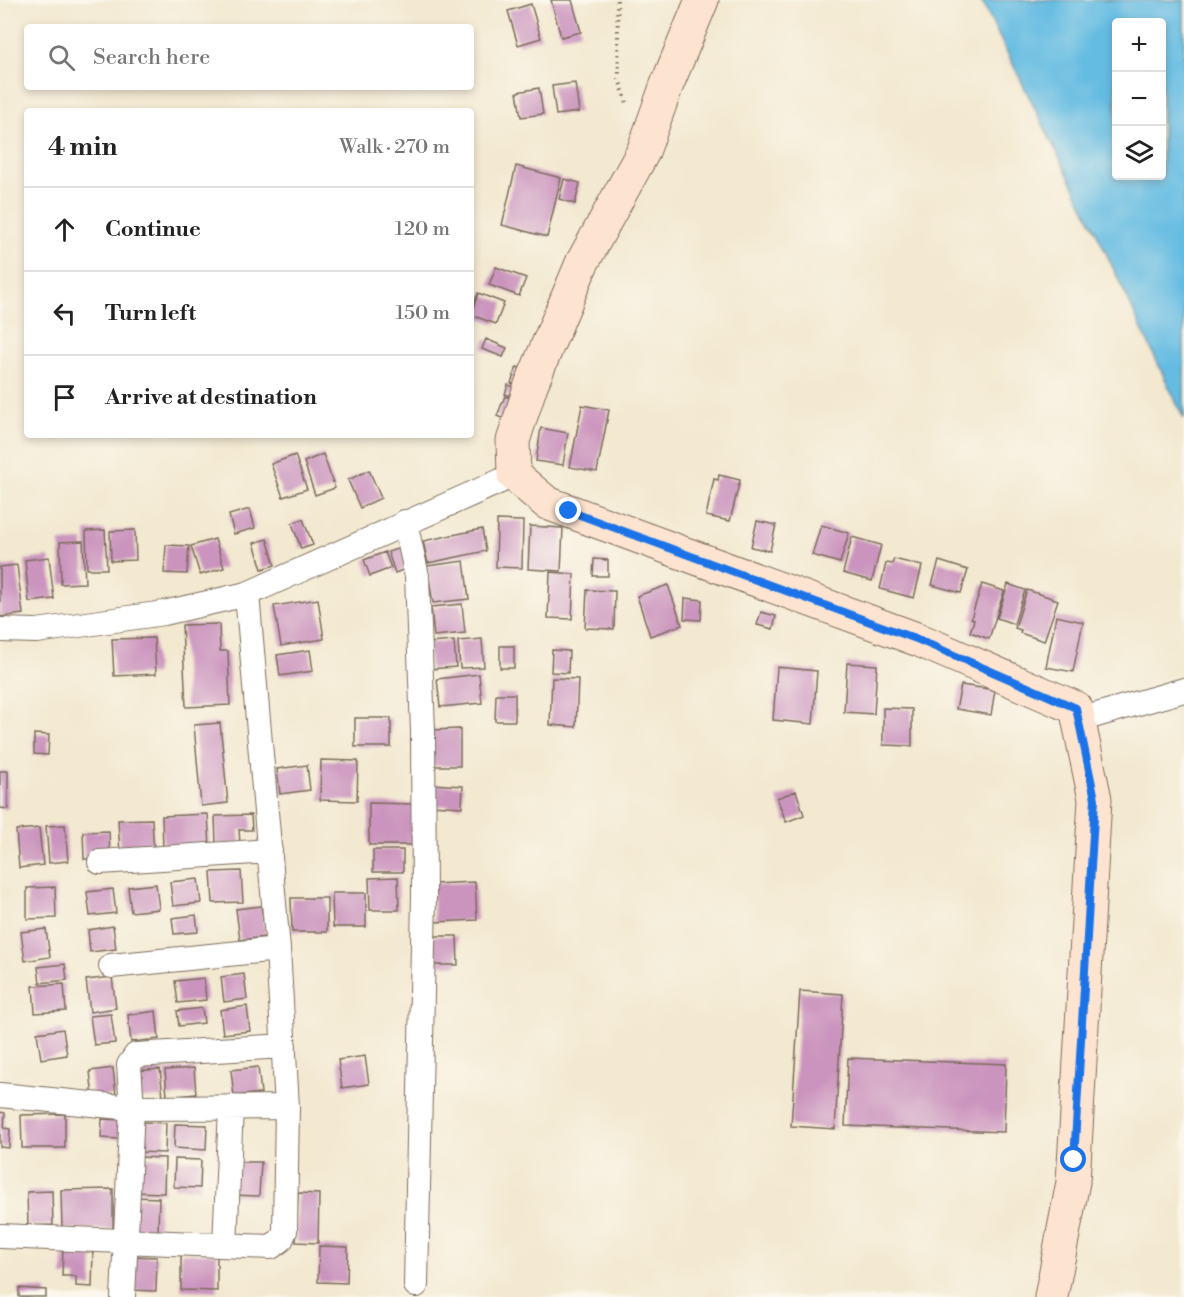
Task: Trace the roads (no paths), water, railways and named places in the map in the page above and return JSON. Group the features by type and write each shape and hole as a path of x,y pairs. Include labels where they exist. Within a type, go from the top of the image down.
{"main road":[{"path":"702,0 666,87 643,152 582,263 531,385 513,441 514,475 547,503 919,640 1076,708 1095,799 1073,1182 1051,1297"}],"street":[{"path":"0,630 37,631 152,615 247,594 514,475"},
{"path":"405,522 417,576 423,719 424,896 416,1285"},
{"path":"0,1236 271,1247 281,1240 285,1230 287,1107 284,1046 270,851 247,594"},
{"path":"1079,720 1184,690"},
{"path":"100,862 270,851"},
{"path":"111,966 278,949"},
{"path":"123,1297 132,1108 129,1065 136,1055 284,1046"},
{"path":"0,1095 132,1108 287,1107"},
{"path":"225,1245 231,1107"}],"water":[{"path":"981,0 1184,0 1184,419 1092,223"}]}
